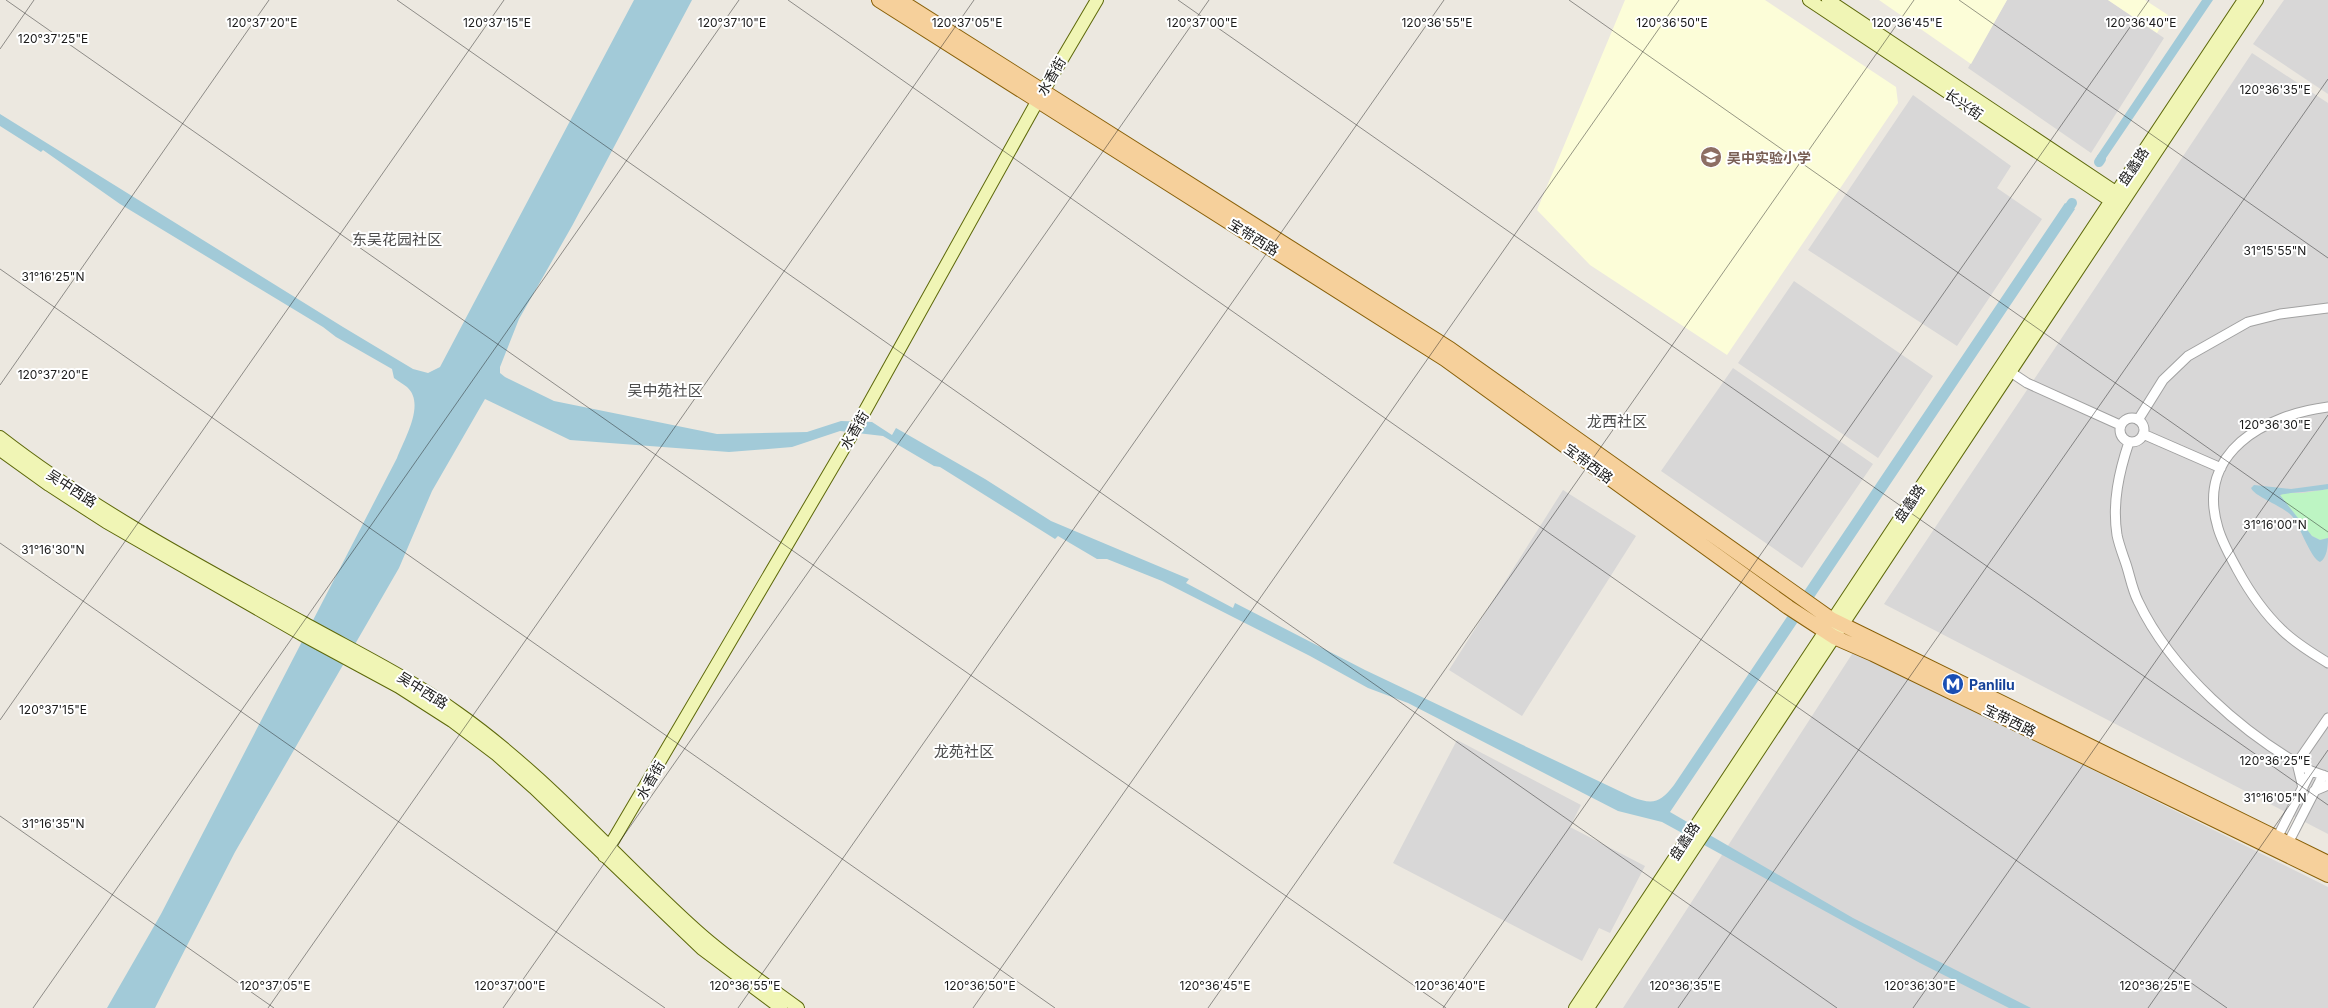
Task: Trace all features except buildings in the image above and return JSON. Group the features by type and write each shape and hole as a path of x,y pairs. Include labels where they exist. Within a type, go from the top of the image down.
{"main road":[{"name":"宝带西路","path":"879,0 1041,95 1450,349 1798,595 1813,606 1833,628 1873,654 2280,845 2328,863"},
{"name":"宝带西路","path":"899,0 1445,359 1804,619 1833,628"},
{"name":"水香街","path":"607,852 851,436 1096,0"},
{"name":"长兴街","path":"1809,0 2118,199"},
{"name":"长兴街","path":"1828,0 2118,199"},
{"name":"盘蠡路","path":"2118,199 2244,0"},
{"name":"盘蠡路","path":"1588,1008 1701,826 2118,199 2257,0"},
{"name":"吴中西路","path":"0,437 54,477 112,514 302,629"},
{"name":"吴中西路","path":"0,450 106,522 355,657 473,736 709,941 798,1008"},
{"name":"盘蠡路","path":"1575,1008 1690,843"},
{"name":"宝带西路","path":"2280,845 2328,875"},
{"name":"吴中西路","path":"607,852 696,944 781,1008"}],"street":[{"path":"2138,420 2163,380 2188,356 2248,322 2280,314 2328,308"},
{"path":"2005,368 2027,383 2120,425"},
{"path":"2328,407 2306,410 2262,425 2239,443 2229,454 2217,475 2214,499 2217,526 2226,550 2243,579 2269,616 2289,636 2328,663"},
{"path":"2126,419 2138,420 2143,426 2143,434 2136,442 2129,442 2122,437 2120,425 2126,419"},
{"path":"2143,434 2221,468"},
{"path":"2129,442 2119,474 2116,504 2117,536 2137,599 2155,632 2173,656 2209,695 2270,747 2312,771 2325,776 2280,845"},
{"path":"2297,763 2328,718"},
{"path":"2297,763 2304,788"},
{"path":"2280,845 2312,771"},
{"path":"2314,791 2328,785"}],"shaded area":[{"name":"吴中实验小学","path":"1625,0 1765,0 1896,87 1898,103 1727,355 1590,265 1537,210"},
{"path":"1879,0 2007,0 1971,64"},
{"path":"2007,0 2108,0 2164,38 2091,153 1968,68"},
{"path":"2108,0 2145,0 2168,15 2157,33"},
{"path":"2284,0 2328,0 2328,94 2253,44"},
{"path":"2252,53 2328,103 2328,834 1884,604"},
{"path":"1913,95 2011,166 1997,188 2042,219 1957,346 1808,250"},
{"path":"1794,281 1933,376 1878,458 1738,363"},
{"path":"1733,368 1873,464 1802,568 1661,471"},
{"path":"1563,490 1636,536 1522,716 1449,670"},
{"path":"1854,651 2328,887 2328,1008 1623,1008"},
{"path":"1457,740 1581,805 1570,827 1645,866 1610,933 1599,928 1582,961 1393,863"}],"green space":[{"path":"2328,489 2328,538 2320,540 2312,536 2280,496 2283,493 2303,493"}],"water":[{"path":"634,0 692,0 572,226 519,319 500,367 500,373 505,377 554,401 717,434 807,432 841,421 872,422 892,435 896,428 985,479 1051,521 1189,579 1186,583 1233,608 1235,603 1365,670 1632,797 1645,801 1660,799 1674,785 2065,203 2075,209 1670,812 1853,918 2031,1008 2009,1008 1920,963 1662,822 1618,811 1408,703 1368,688 1310,656 1162,581 1107,559 1097,559 1058,536 1055,539 940,467 934,466 883,436 840,431 792,447 729,452 570,440 485,399 432,491 399,568 235,852 155,1008 107,1008 161,914 397,458 412,422 414,403 412,394 407,387 394,378 392,369 336,337 323,327 120,204 43,150 41,152 0,126 0,114 343,327 413,369 428,373 440,367"},
{"path":"2202,0 2213,0 2104,161 2097,156"},
{"path":"2328,484 2328,489 2280,495 2312,536 2320,540 2328,538 2326,555 2320,562 2309,549 2292,516 2258,495 2251,488 2254,485 2291,489"}],"place":[{"name":"吴中实验小学","path":"1711,157"},
{"name":"Panlilu","path":"1953,684"}],"district":[{"name":"东吴花园社区","path":"397,239"},
{"name":"吴中苑社区","path":"665,390"},
{"name":"龙西社区","path":"1617,421"},
{"name":"龙苑社区","path":"964,751"}]}
